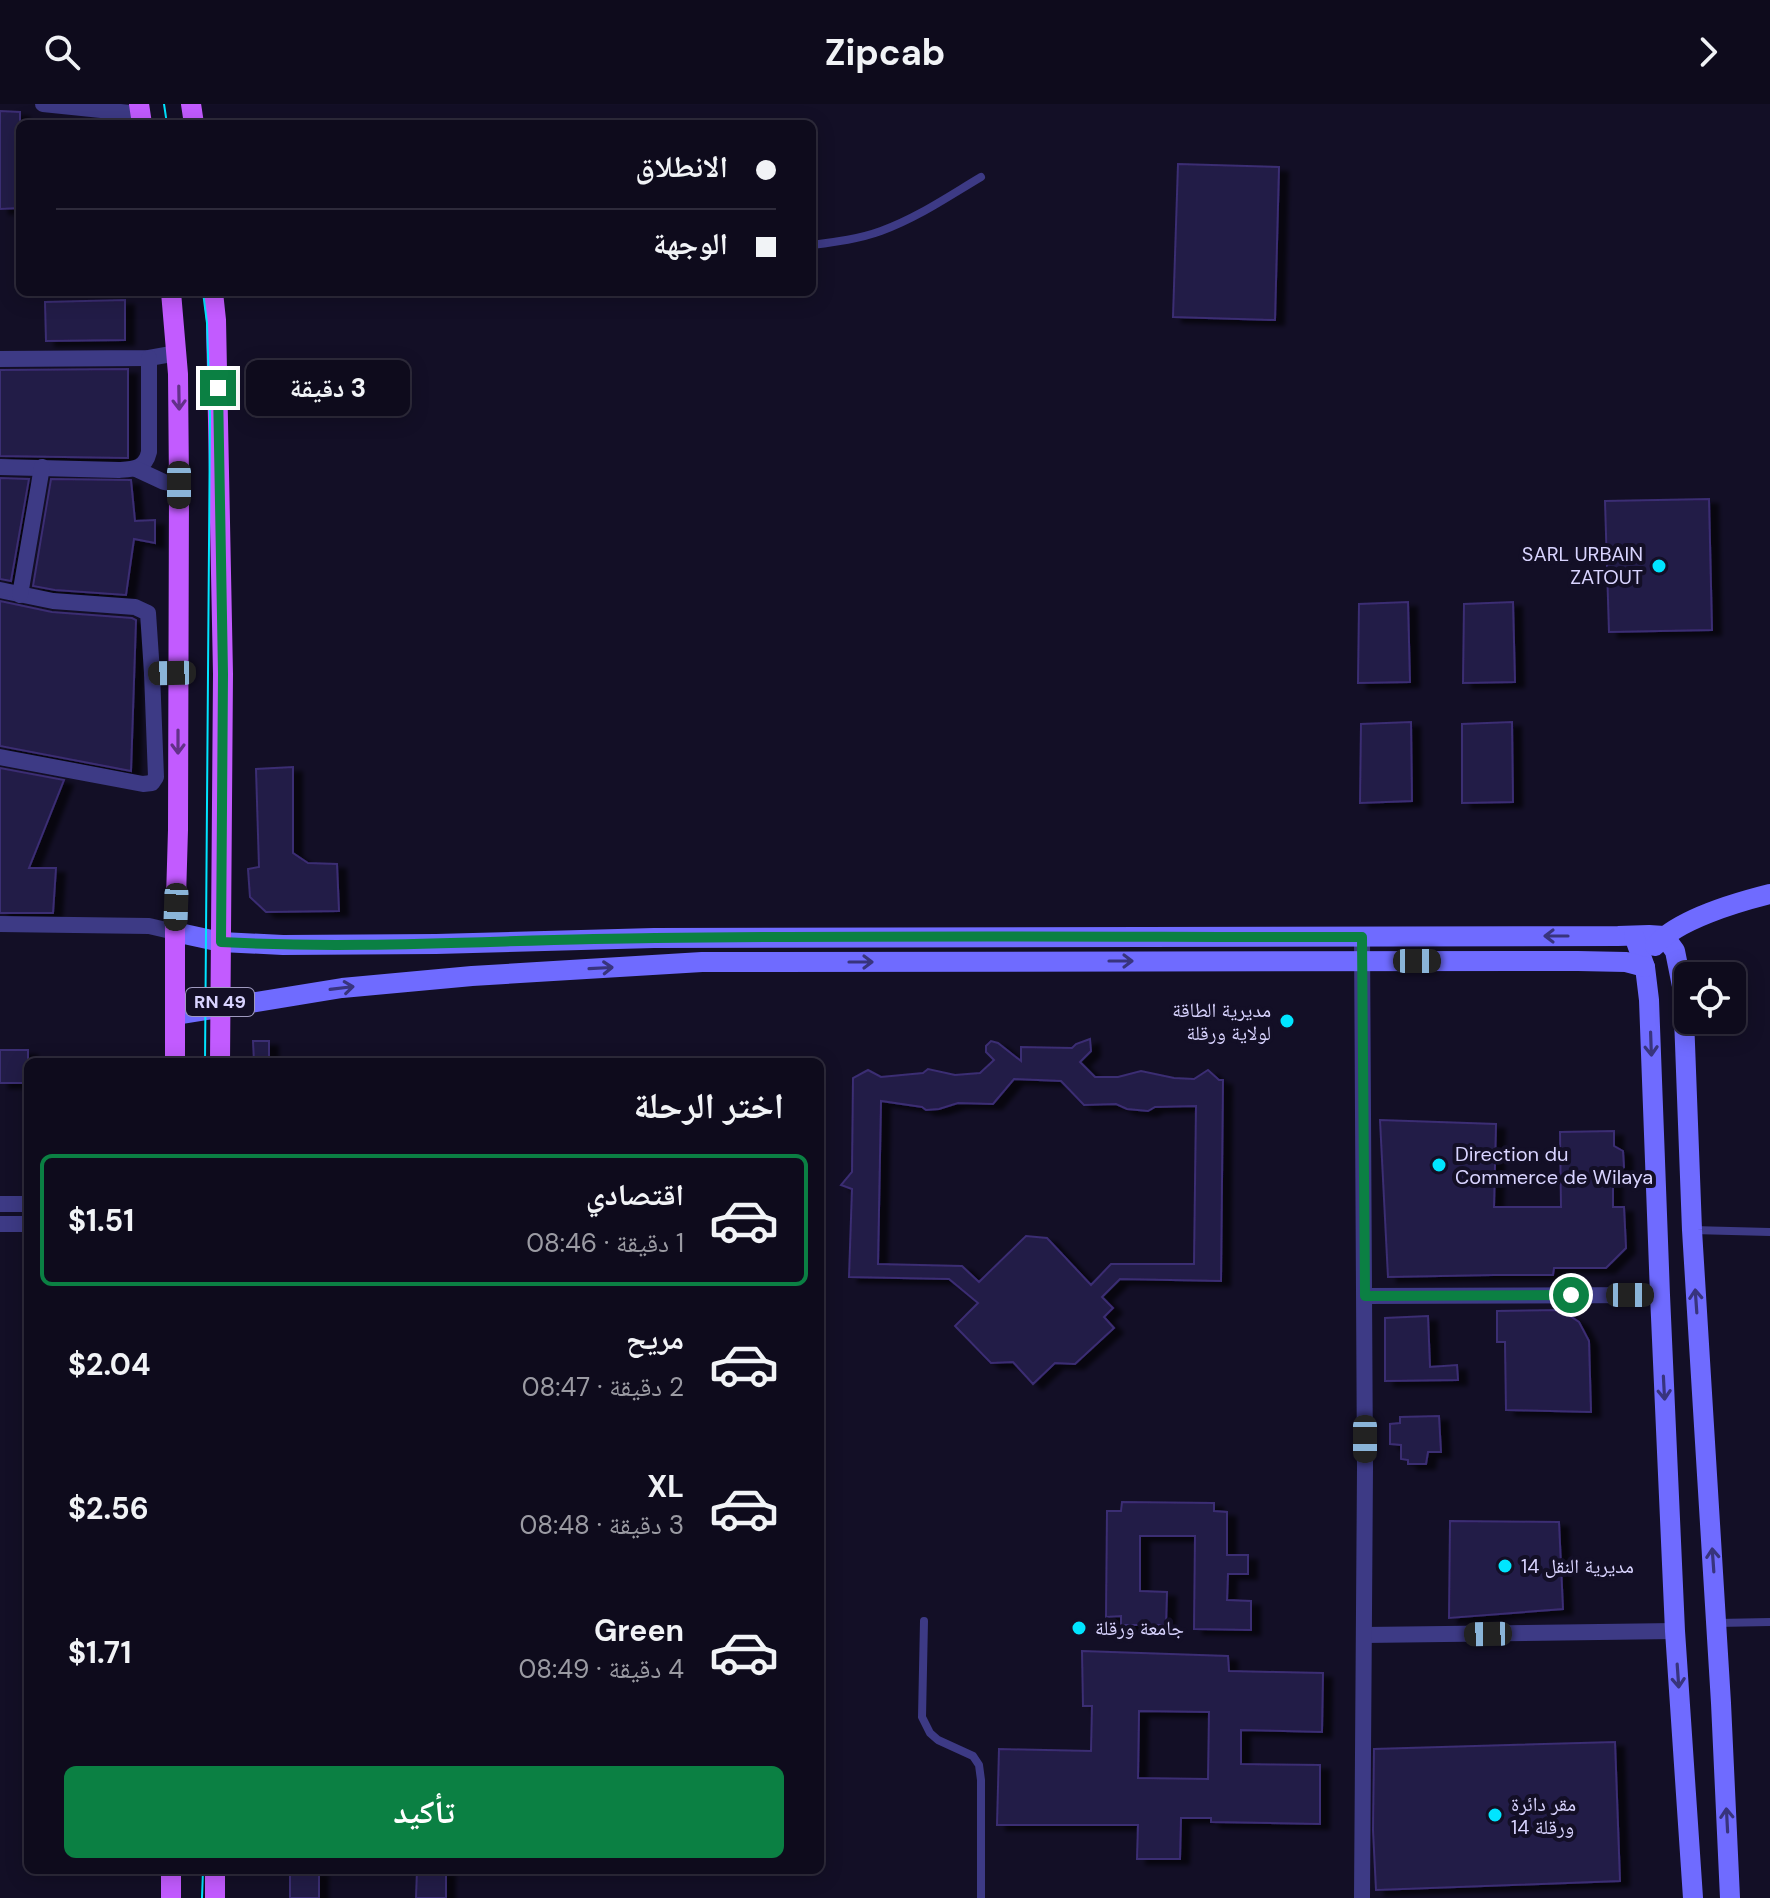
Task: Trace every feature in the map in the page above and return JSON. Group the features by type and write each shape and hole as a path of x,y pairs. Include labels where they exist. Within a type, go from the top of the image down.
{"main road":[{"name":"RN 49","path":"171,296 177,353 179,485 175,1058"},
{"name":"RN 49","path":"213,296 217,333 223,674 220,1058"},
{"path":"171,1874 171,1898"},
{"path":"215,1874 215,1898"}],"street":[{"path":"43,104 140,114"},
{"path":"0,359 149,358 177,353"},
{"path":"136,469 144,464 149,452 149,358"},
{"path":"0,467 136,469 164,482 179,485"},
{"path":"20,595 42,467"},
{"path":"0,590 53,601 135,607 148,613 156,777 152,783 143,784 0,757"},
{"path":"152,673 178,673"},
{"path":"1645,967 1664,936 1716,910 1770,894"},
{"path":"0,924 149,926 221,942 283,945 777,937 1664,936"},
{"path":"944,936 944,961"},
{"path":"1634,936 1645,967 1649,1000 1675,1631 1693,1898"},
{"path":"1664,936 1675,951 1683,991 1692,1230 1717,1623 1730,1898"},
{"path":"776,962 777,937"},
{"path":"1362,937 1365,1296 1362,1898"},
{"path":"176,1015 342,988 472,976 702,962 1616,961 1645,967"},
{"path":"1616,961 1640,982 1649,1000"},
{"path":"0,1204 24,1204"},
{"path":"0,1224 24,1224"},
{"path":"1365,1296 1660,1295"},
{"path":"1364,1635 1675,1631"}],"lane":[{"path":"816,244 880,232 917,215 981,177"},
{"path":"1692,1230 1770,1232"},
{"path":"924,1621 922,1717 930,1733 938,1740 973,1756 979,1765 981,1898"},
{"path":"1717,1623 1770,1622"}],"building":[{"path":"0,111 20,112 20,120 16,120 16,208 0,209"},
{"path":"1178,164 1279,167 1275,320 1173,317"},
{"path":"125,300 125,340 46,341 45,302"},
{"path":"128,369 128,458 0,456 0,370"},
{"path":"0,478 29,479 11,581 0,579"},
{"path":"51,479 131,480 135,521 155,520 155,543 134,539 126,595 33,586"},
{"name":"SARL URBAIN ZATOUT","path":"1709,499 1712,630 1609,632 1605,501"},
{"path":"0,601 52,612 136,620 131,771 0,746"},
{"path":"1408,602 1410,682 1358,683 1359,604"},
{"path":"1513,602 1515,682 1463,683 1464,604"},
{"path":"1411,722 1412,801 1360,803 1361,724"},
{"path":"1512,722 1513,802 1462,803 1462,724"},
{"path":"293,767 293,853 308,863 337,864 339,911 266,912 250,897 248,869 259,867 256,769"},
{"path":"0,768 64,780 29,868 56,868 53,913 0,913"},
{"path":"1090,1039 1091,1051 1080,1062 1095,1077 1118,1077 1141,1071 1194,1079 1208,1070 1223,1080 1221,1281 1120,1279 1102,1297 1113,1308 1104,1317 1114,1328 1075,1364 1055,1363 1033,1384 1013,1362 991,1363 955,1326 978,1303 949,1279 849,1277 852,1189 841,1185 852,1172 853,1078 868,1070 881,1077 923,1073 928,1069 955,1075 980,1073 994,1060 986,1052 986,1046 991,1041 1021,1061 1021,1047 1072,1048","holes":["1014,1079 1061,1081 1084,1105 1116,1104 1127,1109 1148,1111 1155,1107 1196,1106 1194,1264 1111,1264 1091,1285 1047,1238 1026,1236 979,1282 962,1266 878,1264 881,1101 926,1110 958,1103 993,1104"]},
{"path":"253,1041 269,1041 269,1058 254,1058"},
{"path":"0,1050 28,1050 28,1058 24,1058 24,1083 0,1083"},
{"path":"1380,1120 1496,1124 1494,1207 1561,1207 1560,1132 1614,1131 1614,1146 1623,1151 1624,1167 1613,1177 1613,1207 1624,1207 1626,1248 1606,1268 1554,1268 1553,1275 1388,1277"},
{"path":"1561,1310 1579,1322 1589,1341 1591,1412 1506,1410 1505,1342 1497,1342 1497,1311"},
{"path":"1428,1316 1430,1367 1457,1365 1458,1380 1385,1381 1385,1318"},
{"path":"1439,1416 1441,1452 1428,1452 1426,1464 1408,1464 1408,1460 1401,1459 1401,1445 1390,1444 1390,1424 1400,1423 1400,1417"},
{"path":"1122,1502 1214,1503 1214,1511 1227,1512 1227,1555 1248,1555 1248,1574 1228,1574 1227,1600 1251,1601 1251,1630 1194,1629 1195,1536 1140,1536 1140,1591 1167,1592 1166,1625 1121,1625 1121,1616 1106,1617 1107,1511 1121,1511"},
{"name":"مديرية النقل 14","path":"1450,1521 1559,1522 1563,1609 1449,1618"},
{"path":"1082,1651 1228,1656 1229,1671 1323,1673 1322,1732 1241,1730 1241,1764 1320,1765 1320,1824 1211,1822 1211,1818 1181,1818 1180,1859 1137,1859 1138,1825 997,1825 999,1749 1091,1751 1092,1706 1083,1706","holes":["1139,1711 1209,1712 1208,1779 1138,1778"]},
{"name":"مقر دائرة ورقلة 14","path":"1615,1742 1620,1881 1376,1890 1374,1749"},
{"path":"290,1874 319,1874 319,1898 290,1898"},
{"path":"417,1874 446,1874 446,1898 416,1898"}],"tram line":[{"path":"164,104 166,120"},
{"path":"204,296 210,416 205,1058"},
{"path":"202,1898 203,1874"}],"place":[{"name":"SARL URBAIN ZATOUT","path":"1659,566"},
{"name":"مديرية الطاقة لولاية ورقلة","path":"1287,1021"},
{"name":"Direction du Commerce de Wilaya","path":"1439,1165"},
{"name":"مديرية النقل 14","path":"1505,1566"},
{"name":"جامعة ورقلة","path":"1079,1628"},
{"name":"مقر دائرة ورقلة 14","path":"1495,1815"}],"route":[{"path":"218,388 223,674 221,942 375,945 654,938 1362,937 1365,1296 1571,1295"}]}
